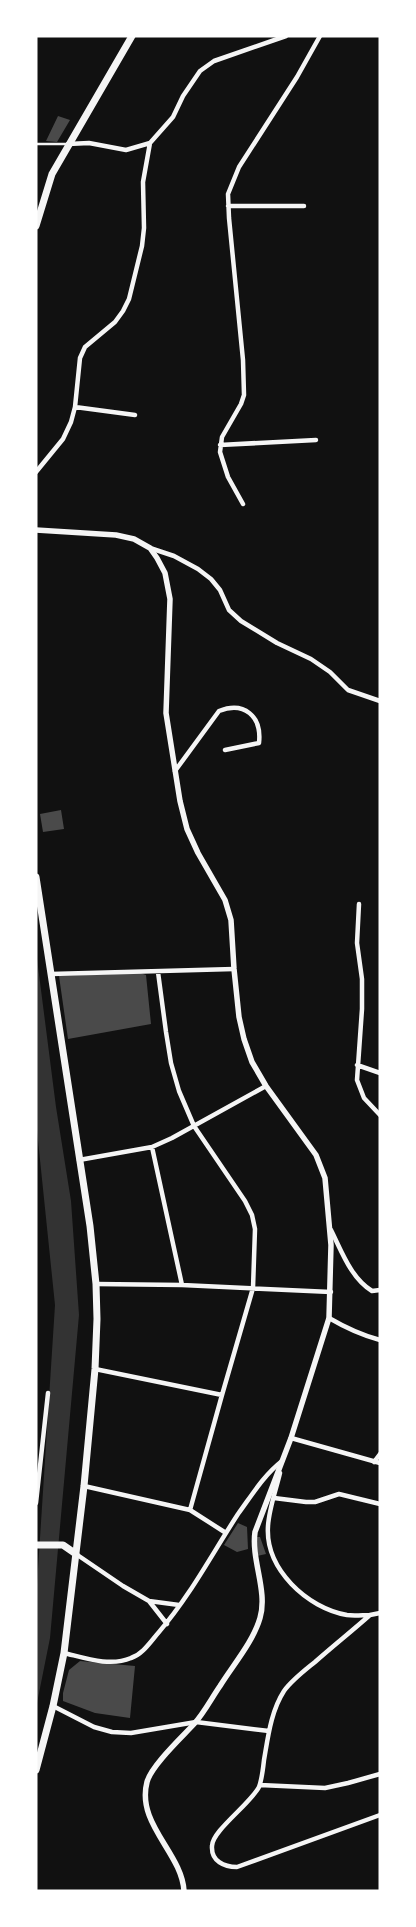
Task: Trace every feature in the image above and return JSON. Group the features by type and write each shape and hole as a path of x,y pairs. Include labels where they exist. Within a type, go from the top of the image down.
{"main road":[{"path":"36,226 52,174 132,36"},
{"path":"36,877 80,1160 96,1284 95,1369 84,1486 64,1653 53,1706 36,1770"},
{"path":"38,1545 63,1545 76,1554"}],"street":[{"path":"36,472 63,439 75,407 80,358 85,347 115,322 129,299 142,246 144,228 143,182 150,144 173,117 183,96 200,71 214,61 286,36"},
{"path":"243,504 222,462 220,445 222,437 244,396 243,360 228,194 239,167 297,77 320,36"},
{"path":"68,144 88,143 126,150 150,144"},
{"path":"228,206 304,206"},
{"path":"75,407 135,415"},
{"path":"220,445 316,440"},
{"path":"36,530 116,535 134,539 150,548 174,556 198,569 211,579 220,590 229,610 241,621 330,672 348,690 380,700"},
{"path":"150,548 158,558 165,573 170,599 170,631 165,687 166,713 187,829 227,906 231,920 234,969 244,1039 252,1062 266,1086 306,1140 321,1166 328,1195 330,1228 331,1292 329,1318 291,1438 255,1532 254,1543 261,1592 260,1617 252,1637 196,1722 160,1762 147,1781 145,1798 149,1818 179,1872 184,1891"},
{"path":"175,771 219,711 235,708 246,709 254,717 259,743 225,750"},
{"path":"358,904 357,943 362,979 362,1009 357,1080 364,1098 380,1116"},
{"path":"51,974 234,969"},
{"path":"158,972 171,1063 179,1092 194,1126 232,1180 252,1215 255,1229 253,1288 190,1510"},
{"path":"357,1064 380,1073"},
{"path":"80,1160 152,1147 266,1086"},
{"path":"152,1147 182,1285"},
{"path":"330,1228 358,1279 372,1291 380,1290"},
{"path":"96,1284 182,1285 331,1292"},
{"path":"329,1318 349,1330 380,1340"},
{"path":"95,1369 222,1394"},
{"path":"36,1503 48,1393"},
{"path":"291,1438 377,1462 380,1454"},
{"path":"283,1460 268,1526 269,1545 277,1564 293,1586 318,1605 347,1615 380,1613"},
{"path":"64,1653 96,1661 117,1662 132,1658 144,1650 167,1624 262,1480 283,1460"},
{"path":"84,1486 190,1510 226,1533"},
{"path":"274,1498 315,1502 338,1494 380,1504"},
{"path":"76,1554 149,1601 167,1624"},
{"path":"149,1601 179,1605"},
{"path":"370,1615 285,1690 278,1703 269,1731 260,1785 240,1811 218,1833 212,1843 212,1853 217,1861 227,1867 237,1867 380,1815"},
{"path":"53,1706 94,1727 112,1732 131,1733 196,1722 269,1731"},
{"path":"260,1785 325,1788 380,1774"}],"lane":[{"path":"36,144 68,144"}],"shaded area":[{"path":"36,951 56,1107 71,1201 79,1315 50,1638 36,1708 36,1600 55,1305 36,1121"}],"building":[{"path":"58,116 70,120 57,142 46,141"},
{"path":"61,810 64,829 43,832 40,814"},
{"path":"140,973 146,975 151,1024 68,1039 59,976"},
{"path":"238,1523 247,1527 248,1549 237,1552 224,1545"},
{"path":"256,1537 260,1537 266,1554 257,1556"},
{"path":"80,1661 135,1666 130,1718 95,1713 63,1701 63,1693 69,1670"}]}
